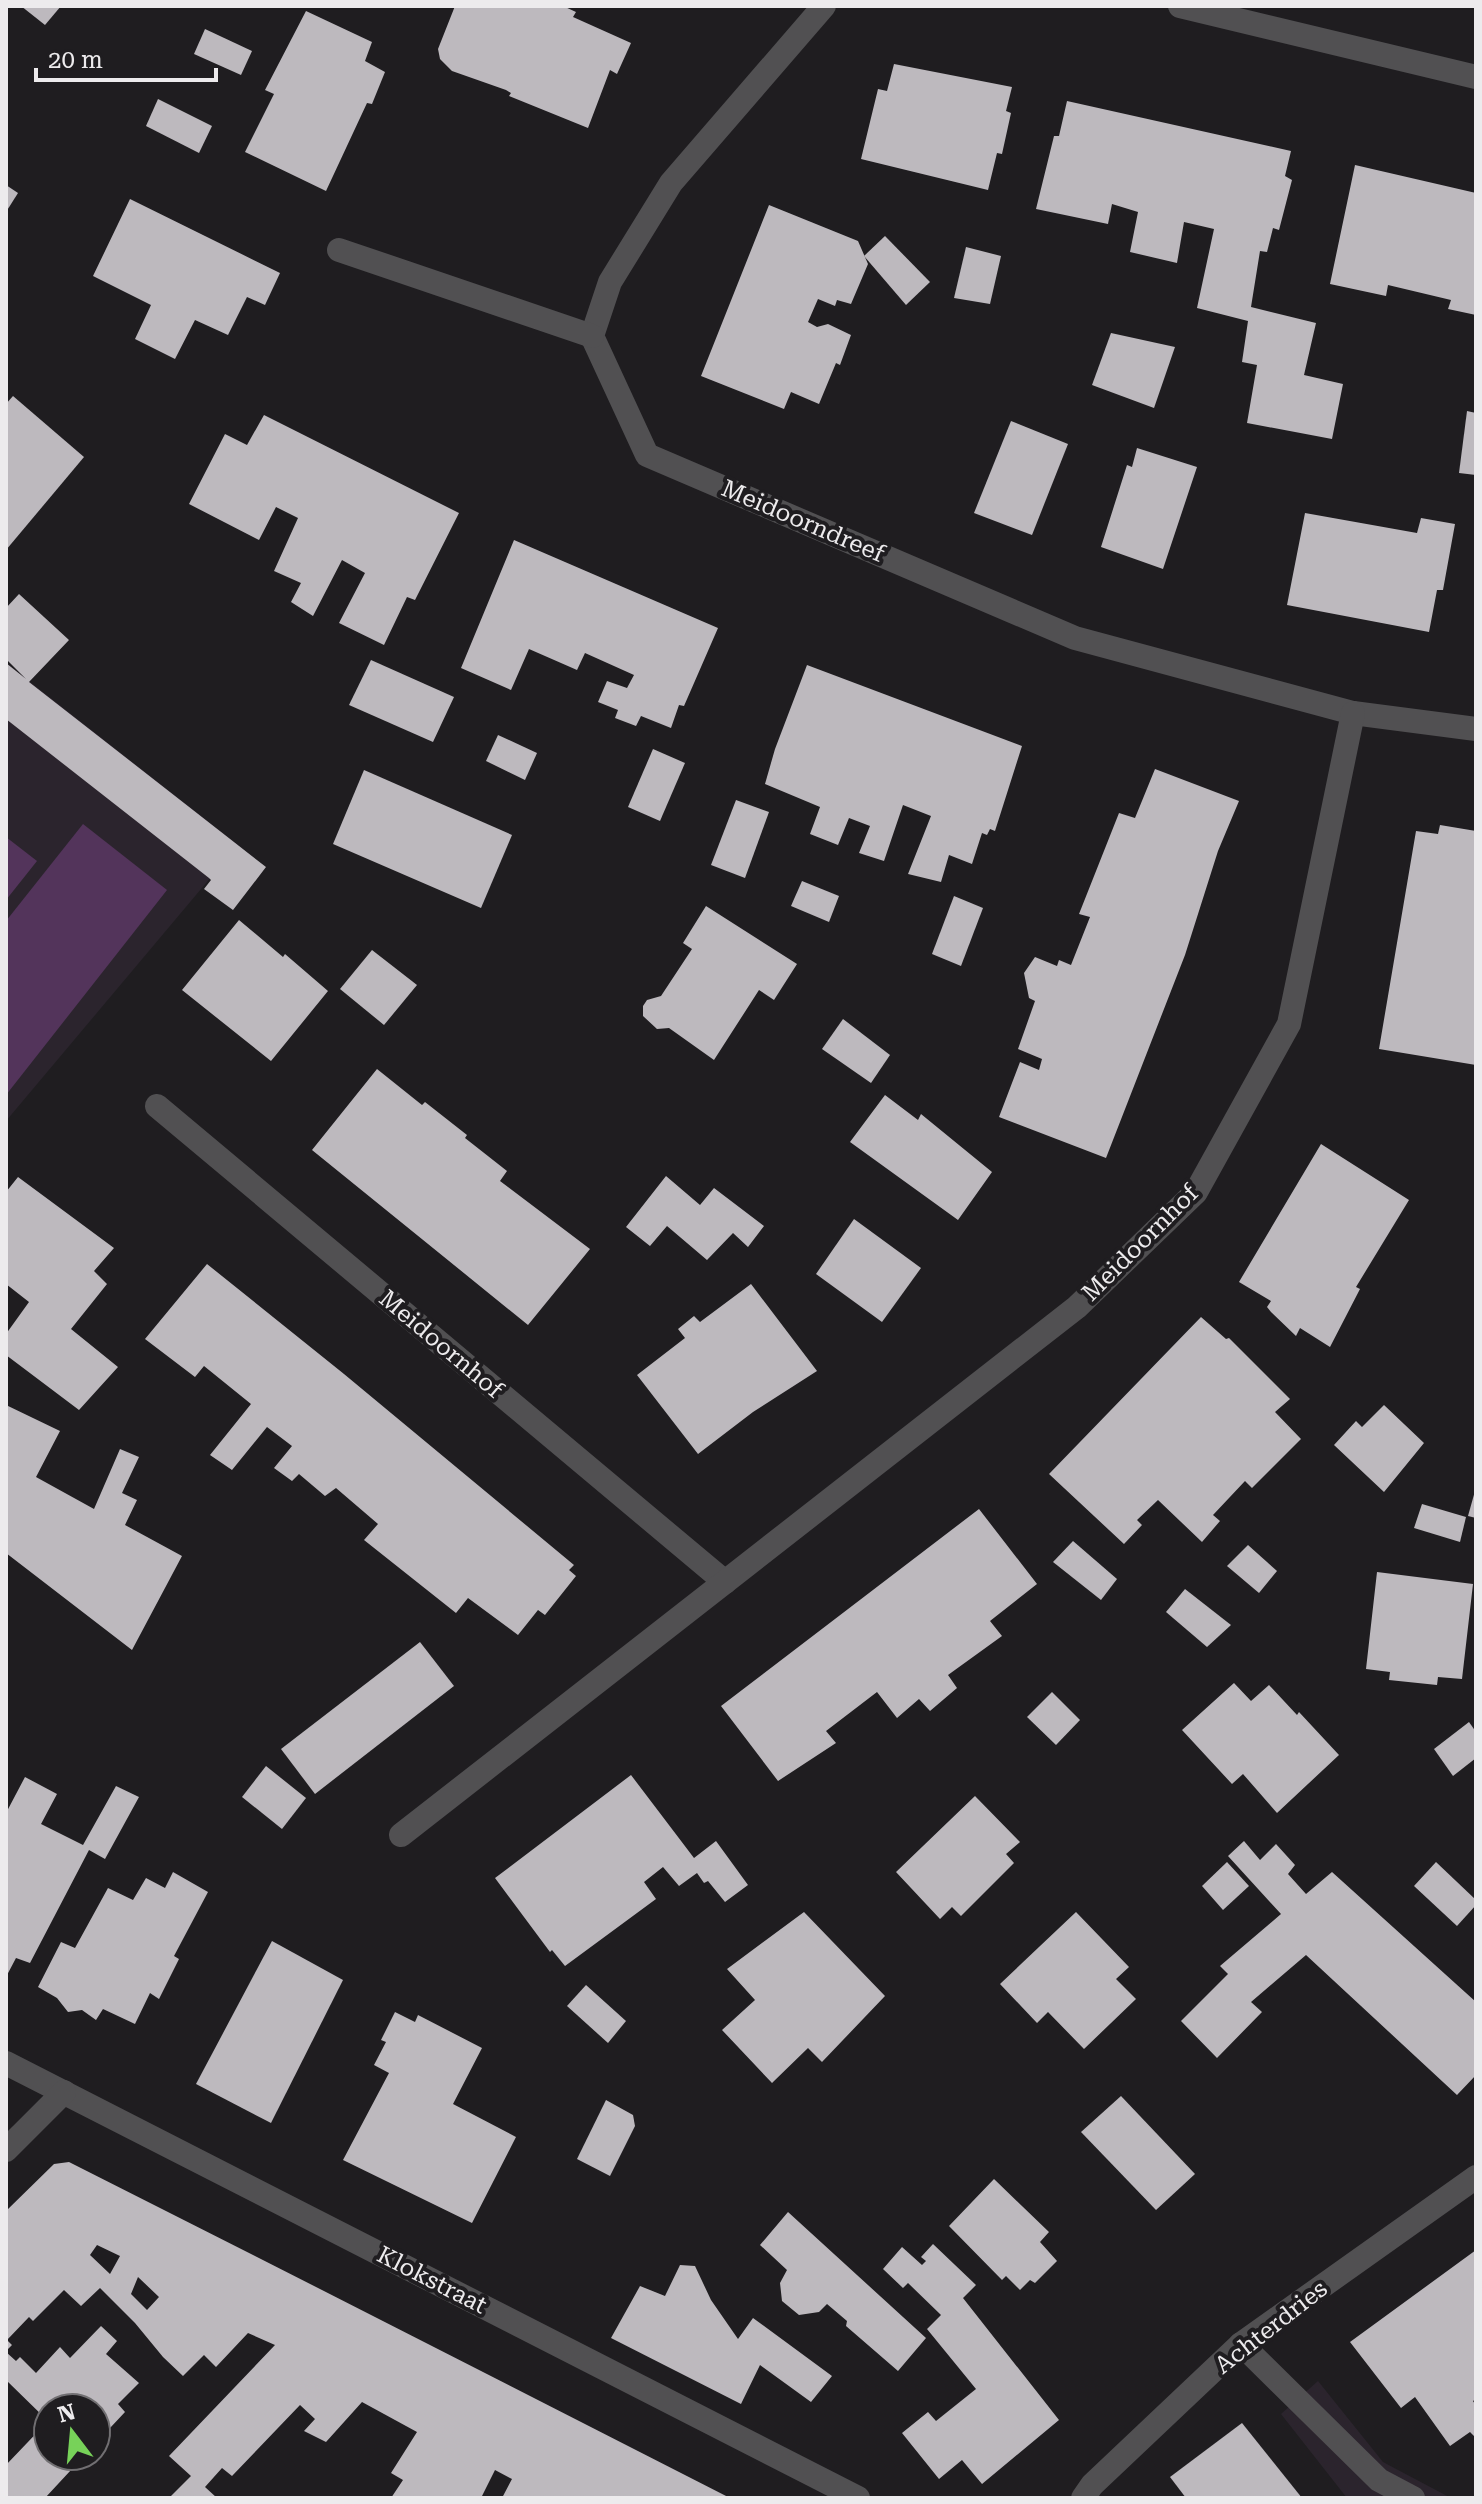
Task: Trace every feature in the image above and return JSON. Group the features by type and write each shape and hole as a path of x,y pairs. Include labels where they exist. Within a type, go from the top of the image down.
{"street":[{"path":"339,250 592,336 610,282 671,183 824,6"},
{"path":"1180,6 1476,77"},
{"name":"Meidoorndreef","path":"592,336 647,455 1075,638 1353,713 1476,729"},
{"name":"Meidoornhof","path":"401,1835 1077,1307 1196,1192 1289,1024 1353,713"},
{"name":"Meidoornhof","path":"157,1106 725,1582"},
{"name":"Klokstraat","path":"6,2063 858,2498"},
{"path":"6,2150 64,2092"},
{"name":"Achterdries","path":"1083,2498 1092,2485 1241,2344 1476,2177"},
{"path":"1241,2344 1379,2480 1413,2498"}],"shaded area":[{"path":"6,663 238,845 6,1121"},
{"path":"83,824 167,890 6,1095 6,921"},
{"path":"6,837 37,861 6,900"},
{"path":"1318,2381 1383,2462 1451,2498 1347,2498 1281,2414"}],"building":[{"path":"21,6 61,6 45,25"},
{"path":"455,6 563,6 576,12 573,17 631,43 617,74 610,70 588,128 509,96 511,93 506,90 452,71 440,59 438,49"},
{"path":"306,11 372,42 365,61 385,72 372,104 367,103 326,191 245,152 274,94 265,90"},
{"path":"205,29 252,51 241,75 194,54"},
{"path":"894,64 1012,87 1006,111 1011,113 1002,154 997,153 988,190 861,159 878,89 887,91"},
{"path":"158,99 212,126 199,153 146,126"},
{"path":"1067,101 1291,151 1285,176 1292,180 1279,230 1273,228 1267,252 1260,251 1251,307 1316,323 1304,375 1343,384 1332,439 1247,423 1257,365 1242,362 1248,321 1197,308 1214,229 1184,222 1177,263 1130,252 1138,212 1112,204 1108,224 1036,209 1054,136 1059,136"},
{"path":"1355,165 1476,193 1476,315 1448,309 1451,300 1388,285 1386,296 1330,284"},
{"path":"6,185 18,193 6,212"},
{"path":"130,199 280,273 265,305 247,297 228,335 195,320 175,359 135,339 151,305 93,276"},
{"path":"769,205 858,241 868,264 851,304 837,300 835,306 818,299 808,322 817,327 828,324 851,335 840,365 836,363 819,404 791,392 784,409 701,376"},
{"path":"885,236 930,282 906,305 864,256"},
{"path":"966,247 1001,256 990,304 954,298"},
{"path":"1111,333 1175,347 1154,408 1092,385"},
{"path":"13,396 84,457 6,550 6,404"},
{"path":"1467,411 1476,413 1476,475 1459,473"},
{"path":"264,415 459,513 415,600 407,597 384,645 339,623 365,573 342,560 313,616 291,602 301,583 274,571 298,518 276,507 259,540 189,504 225,434 247,445"},
{"path":"1011,421 1068,444 1032,535 974,513"},
{"path":"1137,448 1197,467 1163,569 1101,547 1127,465 1132,467"},
{"path":"1305,513 1417,533 1421,518 1455,524 1443,590 1437,590 1429,632 1287,605"},
{"path":"514,540 718,628 684,706 679,705 671,728 641,716 636,726 615,718 618,710 598,702 607,681 627,688 634,675 585,653 577,670 529,649 511,690 461,668"},
{"path":"19,594 69,640 29,682 266,867 233,910 204,889 211,880 209,878 6,719 6,663 26,679 6,659 6,608"},
{"path":"371,660 454,697 433,742 349,705"},
{"path":"807,665 1022,746 995,831 990,829 987,835 982,833 972,864 949,855 941,882 908,874 931,816 903,805 884,861 859,853 870,826 849,818 838,845 810,834 820,807 765,784"},
{"path":"498,735 537,753 525,780 486,761"},
{"path":"653,749 685,763 660,821 628,807"},
{"path":"1155,769 1239,801 1218,851 1185,955 1106,1158 999,1117 1020,1062 1039,1070 1042,1059 1018,1049 1035,1001 1029,998 1024,973 1035,957 1057,966 1059,960 1071,965 1090,917 1079,914 1119,813 1135,818"},
{"path":"364,770 512,835 481,908 333,844"},
{"path":"736,800 769,812 745,878 711,865"},
{"path":"1440,825 1476,831 1476,1065 1379,1049 1416,831 1438,834"},
{"path":"802,881 839,896 829,922 791,906"},
{"path":"954,896 983,908 961,966 932,954"},
{"path":"706,906 797,964 774,1000 759,990 714,1060 669,1028 657,1029 643,1016 643,1006 647,1000 661,996 692,949 683,943"},
{"path":"239,920 328,991 271,1061 182,990"},
{"path":"372,950 417,985 384,1025 340,989"},
{"path":"843,1019 890,1055 871,1083 822,1049"},
{"path":"377,1069 422,1105 425,1102 467,1135 465,1138 507,1171 500,1181 590,1249 528,1325 312,1150"},
{"path":"885,1095 918,1120 921,1114 992,1172 958,1220 850,1142"},
{"path":"1321,1144 1409,1200 1356,1287 1360,1289 1330,1347 1300,1328 1296,1336 1267,1307 1271,1301 1239,1282"},
{"path":"666,1176 700,1205 714,1188 764,1226 748,1247 733,1233 707,1260 667,1226 650,1246 626,1227"},
{"path":"18,1177 114,1248 94,1271 107,1284 71,1329 118,1367 79,1410 6,1355 6,1334 29,1302 6,1284 6,1192"},
{"path":"854,1219 921,1268 882,1322 816,1274"},
{"path":"207,1264 574,1565 569,1570 576,1576 545,1615 538,1610 518,1635 468,1598 456,1613 364,1540 378,1524 336,1488 325,1496 299,1474 292,1481 274,1468 292,1446 267,1427 232,1470 210,1455 251,1404 204,1366 195,1377 145,1339"},
{"path":"751,1284 817,1371 753,1412 698,1454 637,1375 685,1338 678,1329 694,1316 700,1322"},
{"path":"1201,1317 1226,1339 1229,1338 1290,1399 1275,1412 1301,1439 1252,1488 1245,1481 1213,1515 1220,1521 1202,1542 1158,1500 1137,1520 1142,1525 1124,1544 1049,1474"},
{"path":"6,1405 60,1431 36,1477 94,1509 120,1449 139,1457 122,1493 137,1500 125,1525 182,1556 132,1650 6,1553"},
{"path":"1384,1405 1424,1443 1384,1492 1334,1445 1356,1421 1362,1427"},
{"path":"1476,1491 1476,1518 1468,1516"},
{"path":"1422,1504 1466,1517 1460,1542 1414,1528"},
{"path":"979,1509 1037,1584 990,1621 1002,1636 948,1675 957,1688 930,1711 919,1699 897,1718 877,1692 826,1731 836,1743 778,1781 721,1706"},
{"path":"1073,1541 1117,1579 1101,1600 1053,1562"},
{"path":"1248,1545 1277,1571 1259,1593 1227,1566"},
{"path":"1377,1572 1473,1584 1462,1679 1438,1677 1437,1685 1389,1680 1390,1672 1366,1669"},
{"path":"1185,1589 1231,1625 1207,1647 1166,1612"},
{"path":"420,1642 454,1686 315,1794 281,1749"},
{"path":"1234,1683 1251,1701 1269,1685 1339,1755 1277,1813 1243,1774 1232,1784 1182,1730"},
{"path":"1052,1692 1080,1720 1056,1745 1027,1717"},
{"path":"1469,1722 1476,1732 1476,1758 1453,1776 1434,1749"},
{"path":"266,1766 306,1798 282,1829 242,1797"},
{"path":"631,1775 694,1858 716,1841 748,1885 725,1902 697,1873 679,1886 663,1867 644,1882 656,1899 565,1966 552,1950 550,1952 495,1878"},
{"path":"25,1777 57,1794 41,1824 83,1845 116,1786 139,1797 105,1859 89,1850 30,1963 16,1958 6,1977 6,1813"},
{"path":"975,1796 1020,1842 1006,1854 1014,1863 961,1916 952,1907 940,1919 896,1872"},
{"path":"1244,1841 1260,1860 1276,1844 1295,1865 1288,1874 1306,1894 1332,1872 1476,2002 1476,2075 1457,2095 1306,1955 1251,2002 1262,2012 1217,2058 1181,2021 1228,1974 1220,1966 1281,1914 1228,1856"},
{"path":"1227,1862 1249,1886 1223,1910 1202,1886"},
{"path":"1436,1862 1476,1900 1476,1905 1457,1926 1414,1886"},
{"path":"173,1872 208,1892 174,1956 179,1959 159,1999 150,1993 135,2024 103,2009 96,2020 82,2010 68,2012 57,1998 38,1987 61,1942 75,1948 108,1888 133,1900 146,1878 165,1888"},
{"path":"804,1912 885,1996 822,2062 808,2048 772,2083 722,2030 755,2000 727,1969"},
{"path":"1076,1912 1129,1967 1116,1979 1136,1999 1084,2049 1048,2012 1037,2023 1000,1984"},
{"path":"272,1941 343,1980 271,2123 196,2084"},
{"path":"586,1985 626,2021 608,2043 567,2006"},
{"path":"395,2012 415,2022 418,2015 482,2048 453,2104 516,2137 472,2223 343,2160 389,2073 374,2065 386,2042 381,2040"},
{"path":"1121,2096 1195,2174 1156,2210 1081,2132"},
{"path":"606,2100 633,2115 635,2126 610,2176 577,2159"},
{"path":"69,2162 730,2498 502,2498 512,2479 495,2470 481,2498 391,2498 403,2480 391,2473 417,2432 362,2402 326,2442 304,2431 315,2419 300,2405 232,2476 222,2468 205,2487 217,2498 169,2498 191,2476 169,2456 275,2345 248,2333 216,2367 204,2355 183,2376 100,2288 81,2306 64,2290 33,2321 29,2317 7,2340 12,2345 6,2351 6,2211 54,2164","holes":["97,2245 120,2256 110,2274 90,2255","138,2277 159,2297 147,2310 131,2294"]},
{"path":"994,2179 1049,2232 1040,2242 1057,2261 1035,2283 1030,2280 1020,2290 1006,2276 1002,2280 949,2226"},
{"path":"788,2212 926,2338 898,2371 846,2326 847,2321 827,2304 819,2312 799,2315 782,2301 780,2283 787,2270 760,2245"},
{"path":"933,2244 976,2285 963,2298 1059,2420 982,2484 962,2460 939,2479 902,2433 928,2412 936,2421 976,2389 927,2329 941,2315 908,2283 903,2288 883,2269 902,2247 922,2265 926,2261 921,2257"},
{"path":"1476,2250 1476,2399 1473,2401 1476,2406 1476,2438 1470,2432 1450,2446 1415,2397 1401,2408 1350,2342"},
{"path":"680,2265 695,2266 711,2300 738,2339 753,2318 832,2376 811,2402 760,2365 741,2404 611,2338 640,2286 665,2296"},
{"path":"101,2326 117,2341 106,2354 139,2383 118,2404 125,2412 112,2426 112,2392 32,2392 32,2405 6,2380 6,2352 16,2361 20,2357 36,2373 60,2347 70,2358"},
{"path":"1242,2423 1302,2498 1186,2498 1170,2477"},
{"path":"32,2438 32,2472 69,2472 45,2498 6,2498 6,2465"}]}
